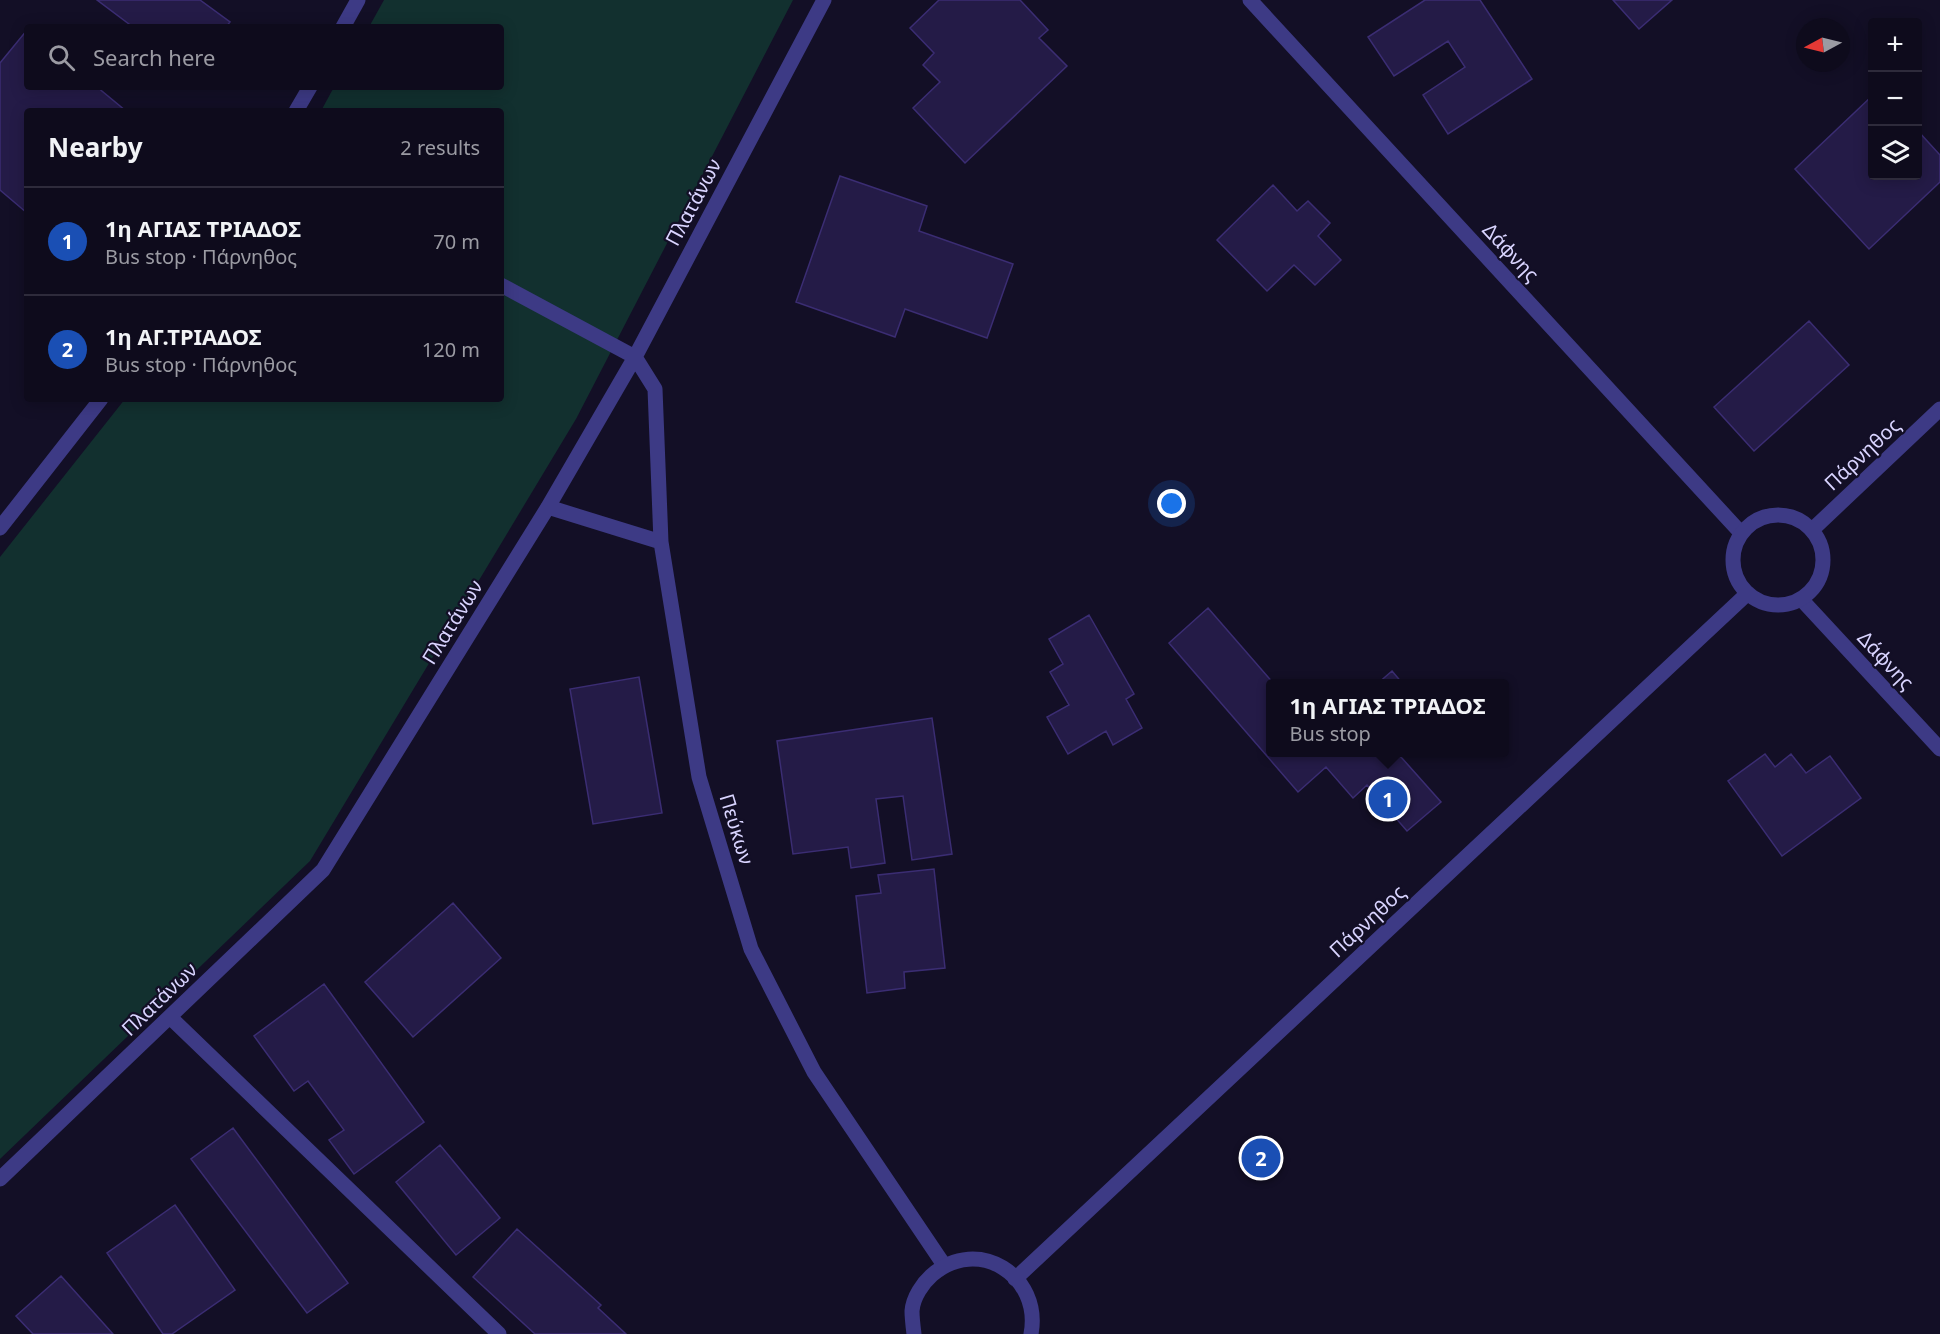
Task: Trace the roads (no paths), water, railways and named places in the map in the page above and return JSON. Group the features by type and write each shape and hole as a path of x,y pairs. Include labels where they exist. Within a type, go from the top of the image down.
{"street":[{"path":"345,24 358,0"},
{"name":"Πλατάνων","path":"0,1179 171,1018 323,870 548,507 635,357 824,0"},
{"name":"Δάφνης","path":"1250,0 1741,533"},
{"path":"298,108 308,90"},
{"path":"504,287 635,357"},
{"name":"Πεύκων","path":"635,357 655,389 661,542 699,777 751,949 814,1072 944,1265"},
{"path":"0,528 99,402"},
{"name":"Πάρνηθος","path":"1812,530 1940,409"},
{"path":"548,507 661,542"},
{"path":"1777,515 1797,519 1812,530 1822,551 1823,565 1812,590 1801,599 1788,604 1760,601 1748,593 1734,569 1734,555 1741,533 1757,520 1777,515"},
{"name":"Πάρνηθος","path":"1015,1279 1748,593"},
{"name":"Δάφνης","path":"1801,599 1940,749"},
{"path":"171,1018 500,1334"},
{"path":"914,1334 912,1309 923,1283 944,1265 963,1259 983,1259 1001,1266 1015,1279 1029,1297 1033,1320 1031,1334"}],"place":[{"name":"1η ΑΓΙΑΣ ΤΡΙΑΔΟΣ","path":"1388,799"},
{"name":"1η ΑΓ.ΤΡΙΑΔΟΣ","path":"1261,1158"}]}
